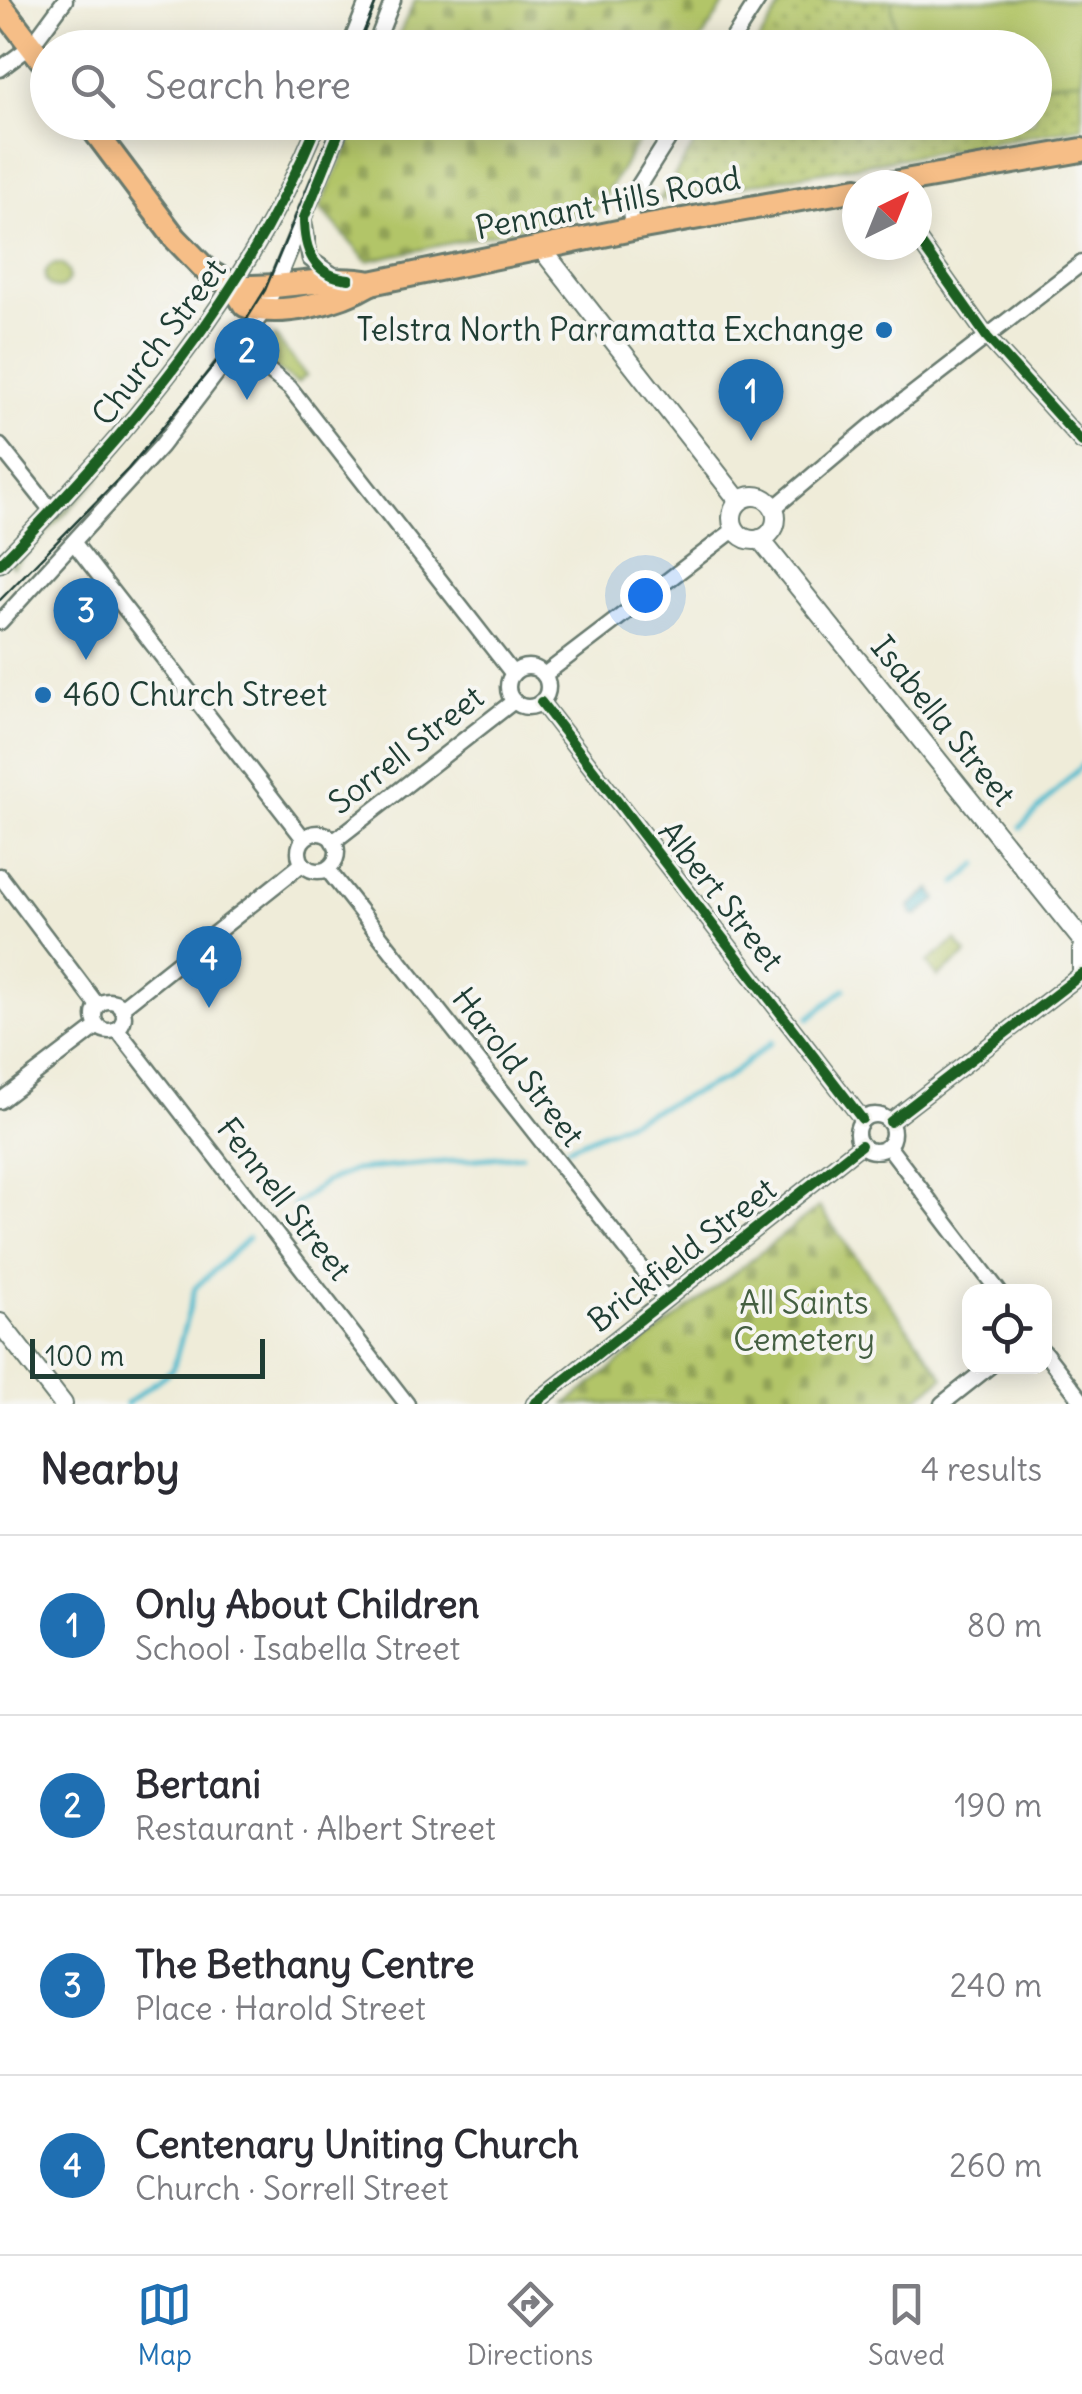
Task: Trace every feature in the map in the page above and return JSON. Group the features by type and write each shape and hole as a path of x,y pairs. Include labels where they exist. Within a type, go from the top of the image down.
{"main road":[{"path":"0,5 30,45"},
{"path":"102,140 191,257 233,286"},
{"path":"932,176 1082,150"},
{"name":"Pennant Hills Road","path":"233,286 271,300 353,294 360,281 842,193"}],"street":[{"path":"43,30 65,0"},
{"path":"356,30 368,0"},
{"path":"381,30 393,0"},
{"path":"739,30 758,0"},
{"path":"0,68 30,47"},
{"name":"Church Street","path":"0,564 122,436 208,326 290,188 310,140"},
{"name":"Church Street","path":"0,622 74,543 228,362 271,300 336,140"},
{"path":"632,229 629,201 668,140"},
{"path":"304,218 304,240 314,264 334,276 360,281"},
{"path":"541,248 739,502"},
{"path":"932,259 987,337 1082,442"},
{"path":"735,529 748,538 760,539 774,528 774,508 779,499 1082,263"},
{"path":"228,362 239,358 258,362 300,398 513,674"},
{"path":"0,446 52,511"},
{"path":"735,529 734,510 739,502 761,497 774,508"},
{"path":"544,675 735,529"},
{"name":"Isabella Street","path":"760,539 1082,940"},
{"path":"74,543 304,838"},
{"path":"531,666 544,675 548,690 541,702 529,707 514,702 507,687 513,674 531,666"},
{"name":"Sorrell Street","path":"333,842 514,702"},
{"name":"Albert Street","path":"541,702 862,1119"},
{"path":"318,833 333,842 336,857 326,869 315,872 302,864 299,850 304,838 318,833"},
{"path":"121,1008 302,864"},
{"name":"Harold Street","path":"326,869 666,1299"},
{"path":"0,876 98,1006"},
{"path":"890,1122 1082,973 1082,951"},
{"path":"0,1101 98,1026 117,1028 123,1017 121,1008 112,1002 98,1006"},
{"path":"98,1006 94,1018 98,1026"},
{"name":"Fennell Street","path":"117,1028 407,1404"},
{"path":"880,1115 890,1122 894,1132 888,1146 872,1151 861,1146 856,1129 862,1119 880,1115"},
{"name":"Brickfield Street","path":"534,1404 861,1146"},
{"path":"888,1146 993,1284"},
{"path":"0,1323 64,1404"},
{"path":"1052,1362 1082,1401"},
{"path":"942,1404 980,1374"}],"green space":[{"path":"415,0 727,0 708,30 401,30"},
{"path":"785,0 1082,0 1082,127 1052,132 1052,30 766,30"},
{"path":"891,0 1082,0 1082,79 1052,83 1052,30 895,30"},
{"path":"351,140 639,140 595,212 367,261 320,208"},
{"path":"697,140 1007,140 659,200"},
{"path":"57,264 69,276 57,288 45,276"},
{"path":"275,336 306,376 297,383 259,357"},
{"path":"100,478 13,567 7,562"},
{"path":"956,940 967,954 938,977 927,963"},
{"name":"All Saints Cemetery","path":"819,1207 944,1377 910,1404 566,1404"}],"water":[{"path":"931,889 937,900 918,915 912,914 910,906"}],"waterway":[{"path":"1021,827 1082,765"},
{"path":"956,883 978,864"},
{"path":"809,1018 845,989"},
{"path":"567,1148 725,1079 772,1042"},
{"path":"294,1205 325,1182 355,1170 522,1155"},
{"path":"126,1404 173,1369 195,1288 248,1238"}],"tram line":[{"path":"364,30 377,0"},
{"path":"0,600 128,469 231,344 265,290 328,140"}],"cycle path":[{"path":"0,564 95,464 181,358 257,245 310,140"},
{"path":"336,140 304,218 306,241 319,267 349,279"},
{"path":"932,259 987,337 1082,442"},
{"path":"541,702 862,1119"},
{"path":"890,1122 1082,974"},
{"path":"534,1404 861,1145"}],"place":[{"name":"Telstra North Parramatta Exchange","path":"884,330"},
{"name":"Bertani","path":"247,400"},
{"name":"Only About Children","path":"751,441"},
{"name":"The Bethany Centre","path":"86,660"},
{"name":"460 Church Street","path":"43,695"},
{"name":"Centenary Uniting Church","path":"209,1008"}]}
